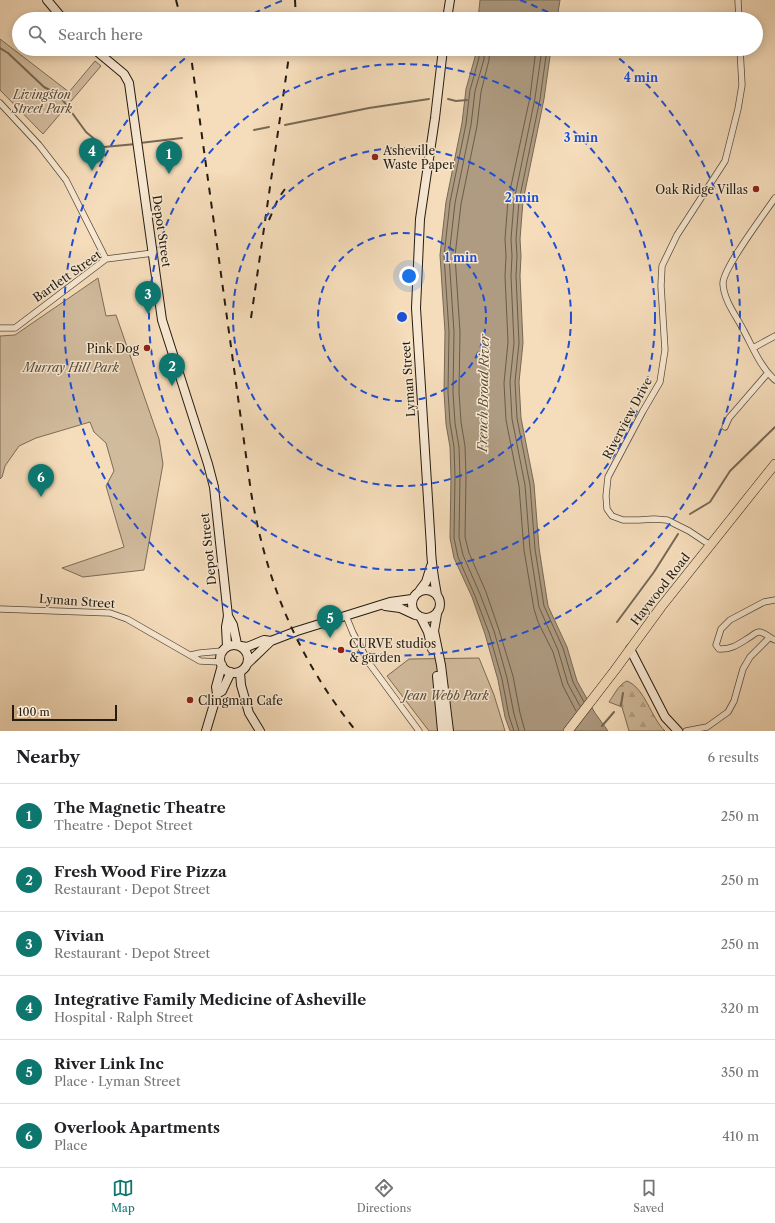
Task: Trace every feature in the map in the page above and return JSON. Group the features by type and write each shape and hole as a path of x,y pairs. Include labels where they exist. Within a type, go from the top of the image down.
{"main road":[{"path":"48,0 57,12"},
{"path":"448,12 450,0"},
{"name":"Depot Street","path":"102,56 124,74 128,80 131,92 162,320 212,475 228,616 225,649"},
{"name":"Lyman Street","path":"420,590 426,582 431,566 431,547 416,308 420,218 435,118 442,56"},
{"name":"Haywood Road","path":"568,731 710,545 775,464"},
{"name":"Lyman Street","path":"431,566 434,571 437,595"},
{"path":"442,731 440,699 435,664 428,632 419,616 412,608 412,599 420,590 430,590 437,595 440,602 440,606 436,614 434,631 442,671 448,731"},
{"path":"221,664 224,668 231,672 240,672 271,641 378,606 400,600 412,599"},
{"path":"378,606 400,608 419,616 430,618 436,614"},
{"name":"Depot Street","path":"228,616 233,625 239,645"},
{"path":"206,731 217,694 216,687 221,664 220,659 225,649 239,645 247,646 264,640 271,641"},
{"path":"239,645 248,653 248,663"},
{"path":"630,649 665,717 678,731"},
{"path":"217,694 222,691 231,672"},
{"path":"240,672 249,713 260,731"}],"street":[{"path":"738,0 739,12"},
{"name":"Riverview Drive","path":"710,545 690,531 667,520 623,520 612,516 607,509 606,496 608,477 660,382 665,350 661,286 662,266 677,235 725,161 738,109 742,85 740,56"},
{"path":"0,103 39,145 66,180 106,259"},
{"path":"775,198 772,208 736,255 724,276 723,283 725,295 753,348 767,374 775,380"},
{"name":"Bartlett Street","path":"0,328 15,328 106,259 153,253"},
{"path":"753,348 775,336"},
{"path":"725,427 728,418 767,374"},
{"path":"686,731 707,727 728,712 734,701 743,669 750,657 772,639 766,634 759,632 737,646 725,650 719,649 716,645 721,629 730,620 764,602 775,600"},
{"name":"Lyman Street","path":"0,609 110,613 127,620 200,661 221,664"},
{"path":"346,616 368,663 419,731"},
{"path":"191,655 225,649"}],"green space":[{"name":"Livingston Street Park","path":"0,39 12,48 12,56 22,56 69,92 95,61 101,66 43,134 0,90"},
{"name":"Murray Hill Park","path":"98,278 106,316 116,315 159,439 163,464 144,570 83,577 62,568 124,547 106,486 114,471 106,443 94,432 90,422 36,438 19,446 5,466 0,479 0,336 15,335"},
{"name":"Jean Webb Park","path":"479,658 494,695 505,731 429,731 387,676 409,659"},
{"path":"627,681 639,690 665,731 629,731 622,707 609,702 619,687"}],"water":[{"path":"480,0 560,0 558,12 479,12"},
{"name":"French Broad River","path":"550,56 544,99 523,201 520,239 523,343 519,382 521,418 534,484 539,548 548,606 567,647 577,681 595,713 608,731 510,731 505,717 498,680 485,634 472,597 454,558 450,538 450,447 446,424 444,392 445,332 440,255 446,202 462,123 466,89 475,57"}],"waterway":[{"path":"0,48 8,53 44,87 59,95 86,132 104,147 136,144"},
{"path":"285,125 369,108 429,99"},
{"path":"448,99 456,101 467,100"},
{"path":"254,130 269,127"},
{"path":"140,143 182,138"},
{"path":"690,514 710,502 730,471 775,427"},
{"path":"617,622 654,572 678,534"},
{"path":"621,705 623,693"},
{"path":"602,726 614,712"}],"railway":[{"path":"176,0 179,12"},
{"path":"295,0 296,12"},
{"path":"191,56 251,492 257,525 266,557 287,618 317,676 335,704 356,731"},
{"path":"251,318 289,56"},
{"path":"269,220 278,199 287,186"}],"place":[{"name":"Asheville Waste Paper","path":"375,157"},
{"name":"Integrative Family Medicine of Asheville","path":"92,171"},
{"name":"The Magnetic Theatre","path":"169,174"},
{"name":"Oak Ridge Villas","path":"756,189"},
{"name":"Vivian","path":"148,314"},
{"name":"Pink Dog","path":"147,348"},
{"name":"Fresh Wood Fire Pizza","path":"172,386"},
{"name":"Overlook Apartments","path":"41,497"},
{"name":"River Link Inc","path":"330,638"},
{"name":"CURVE studios & garden","path":"341,650"},
{"name":"Clingman Cafe","path":"190,700"}]}
